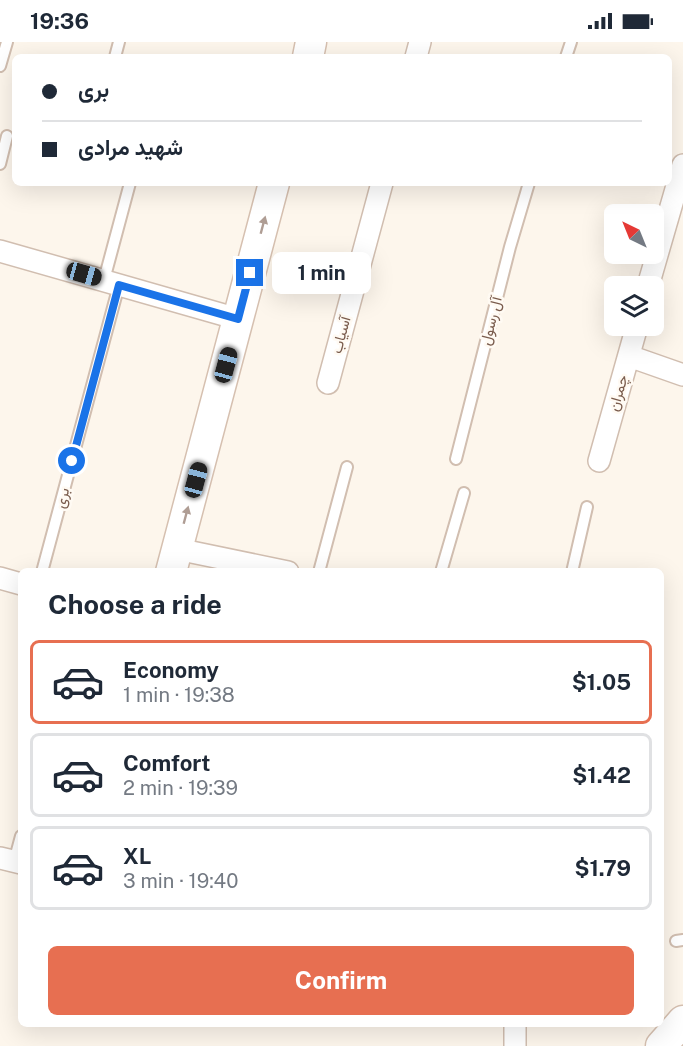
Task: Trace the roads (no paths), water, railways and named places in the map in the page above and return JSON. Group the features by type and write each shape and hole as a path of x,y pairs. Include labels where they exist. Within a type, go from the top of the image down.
{"street":[{"path":"651,276 683,165"},
{"path":"250,568 174,560 273,186"},
{"name":"آسیاب","path":"328,383 381,186"},
{"path":"1,255 112,282 238,319"},
{"name":"چمران","path":"599,461 634,336"},
{"path":"629,356 683,375"},
{"path":"0,578 18,583"},
{"path":"661,1046 683,1021"},
{"path":"515,1027 515,1046"}],"lane":[{"path":"0,66 7,42"},
{"path":"0,164 7,136"},
{"name":"بری","path":"43,568 112,282 129,186"},
{"name":"آل رسول","path":"456,459 510,247 528,186"},
{"path":"320,568 347,467"},
{"path":"442,568 464,492"},
{"path":"573,568 588,507"},
{"path":"12,861 18,844"}]}
